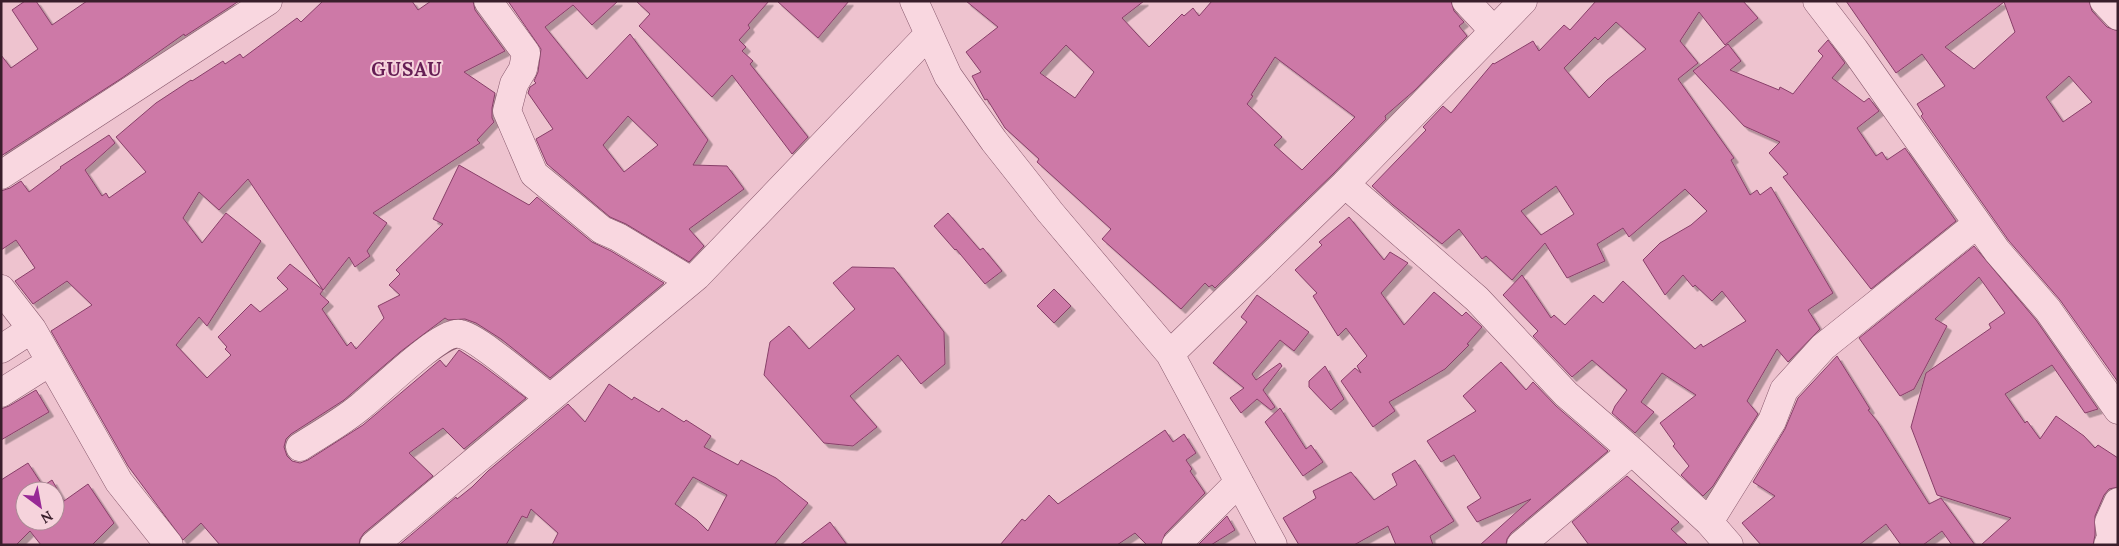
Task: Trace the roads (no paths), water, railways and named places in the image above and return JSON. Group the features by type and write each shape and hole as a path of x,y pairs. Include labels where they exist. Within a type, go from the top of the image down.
{"street":[{"path":"1,175 167,69 268,1"},
{"path":"488,1 526,53 523,68 514,84 507,111 534,174 602,230 618,237 691,281"},
{"path":"914,1 948,76 994,141 1050,212 1170,354 1273,545"},
{"path":"1466,1 1494,31"},
{"path":"1170,354 1345,184 1523,1"},
{"path":"1817,1 1854,49 1977,224 1997,251 2048,310 2118,410"},
{"path":"2104,1 2118,16"},
{"path":"374,545 691,281 929,34"},
{"path":"1345,184 1478,299 1566,394 1632,451 1709,522 1729,545"},
{"path":"1709,522 1772,421 1784,390 1823,347 1977,224"},
{"path":"1,289 32,329 119,482 169,545"},
{"path":"1,349 32,329"},
{"path":"300,447 359,408 413,361 450,334 462,334 478,343 550,398"},
{"path":"1,392 50,362"},
{"path":"1521,545 1632,451"},
{"path":"1176,545 1238,482"},
{"path":"2108,545 2111,537 2109,522 2118,502"}],"district":[{"name":"GUSAU","path":"407,69"}]}
